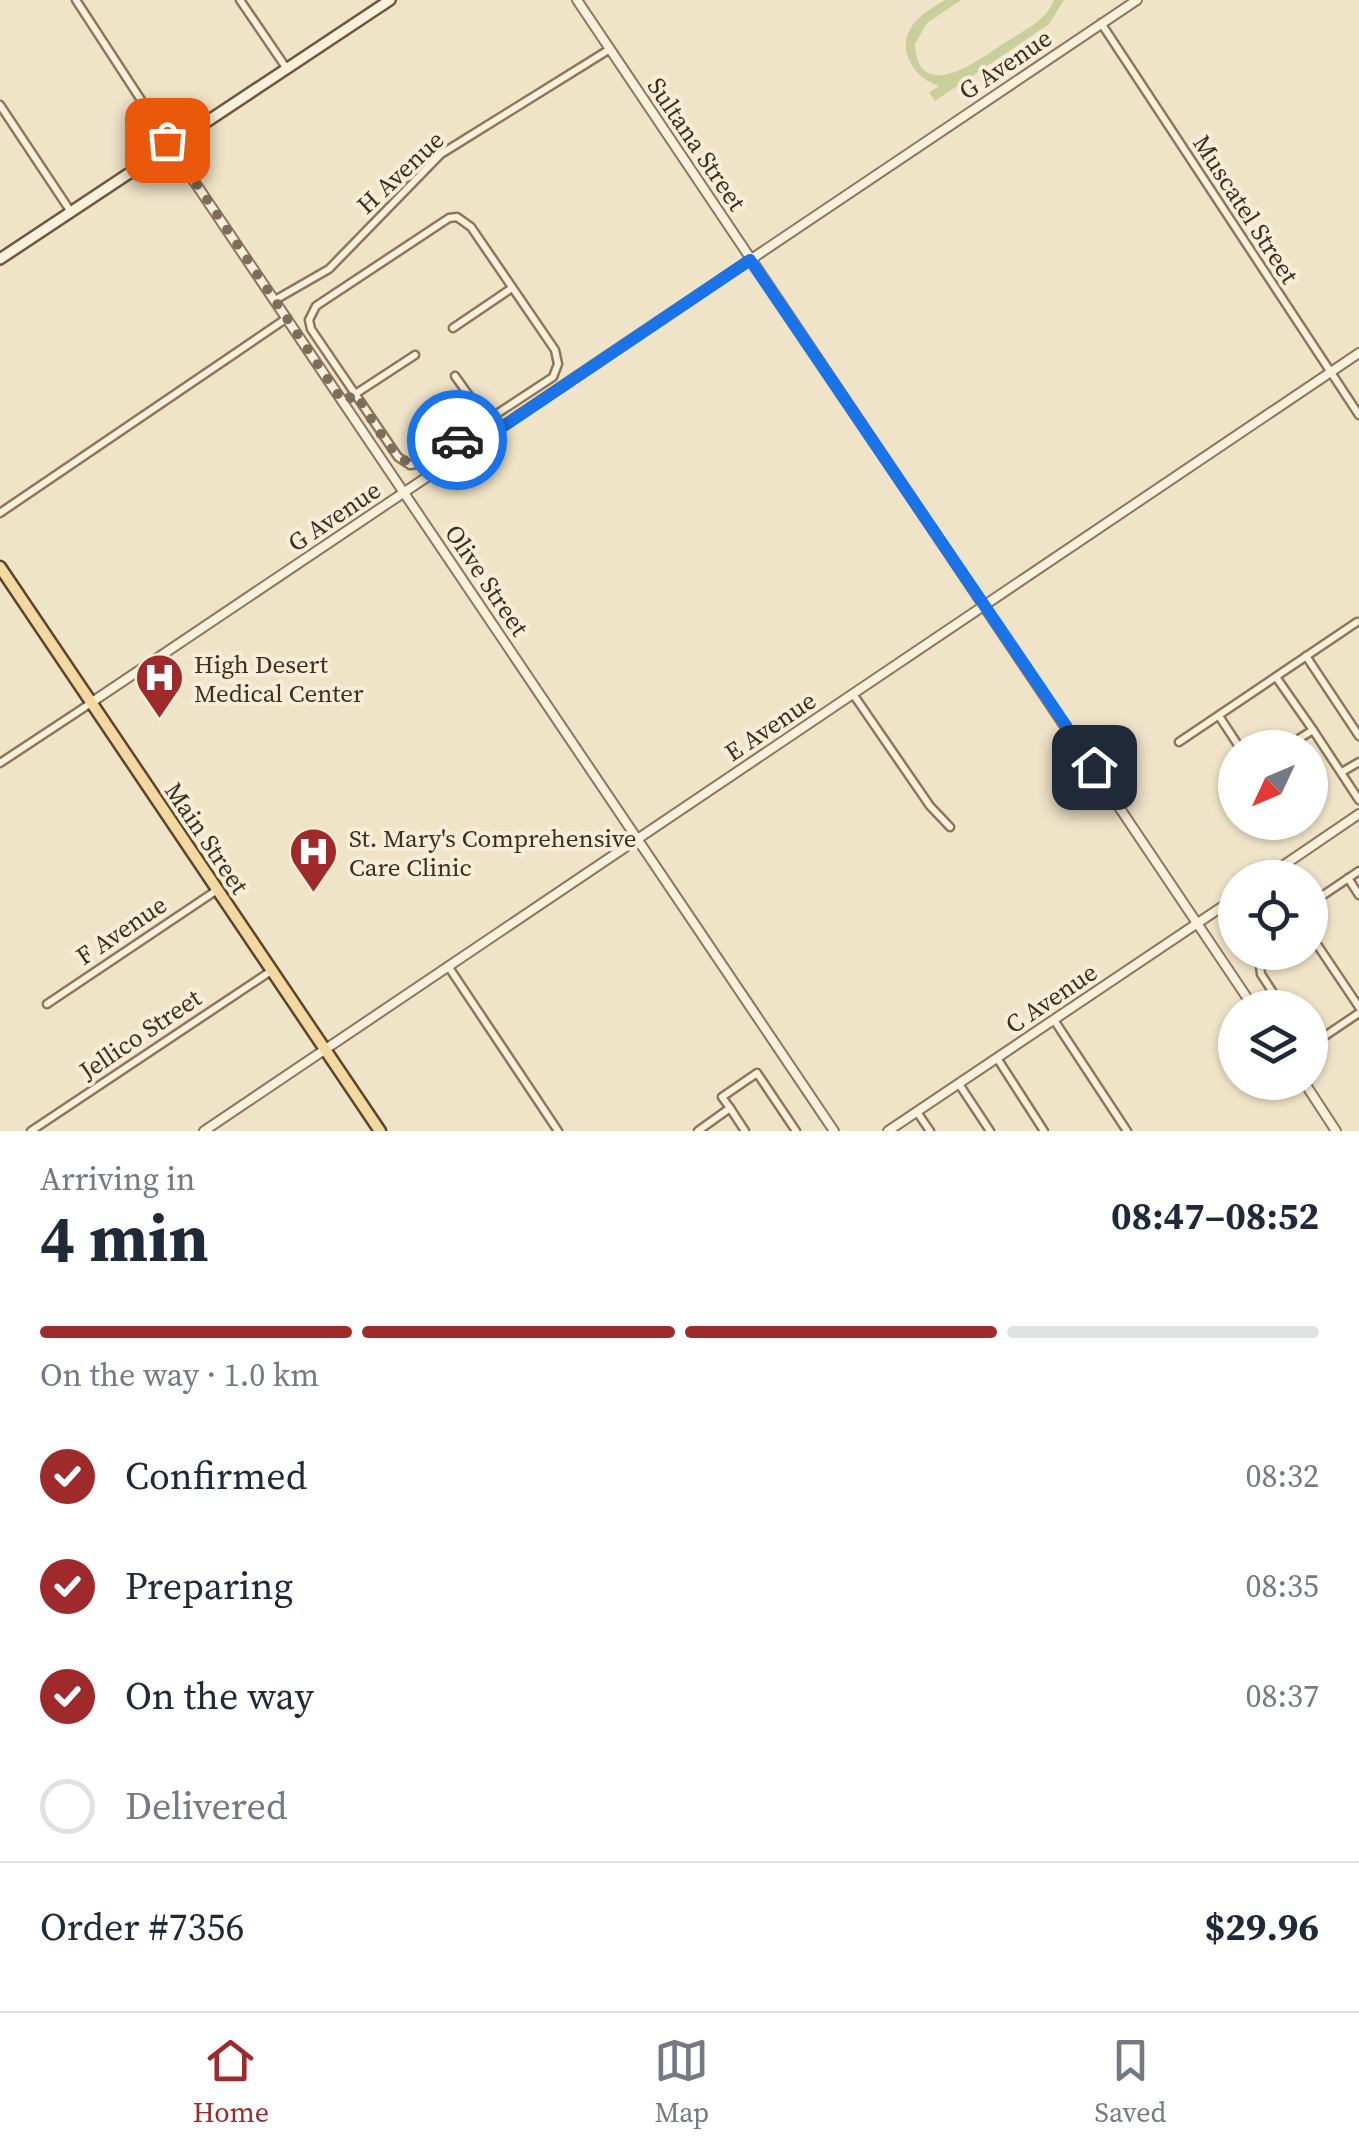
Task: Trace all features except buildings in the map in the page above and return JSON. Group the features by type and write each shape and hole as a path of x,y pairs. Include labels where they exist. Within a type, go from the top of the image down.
{"main road":[{"path":"0,259 390,0"},
{"name":"Main Street","path":"0,567 380,1131"}],"street":[{"name":"Olive Street","path":"76,0 834,1131"},
{"path":"240,0 287,69"},
{"name":"Sultana Street","path":"576,0 1243,990"},
{"name":"G Avenue","path":"0,764 1137,0"},
{"name":"Muscatel Street","path":"1102,24 1359,416"},
{"name":"H Avenue","path":"274,300 330,269 441,154 610,50"},
{"path":"0,105 71,212"},
{"path":"457,217 471,226 555,350 558,364 553,377 422,463 410,464 398,457 356,394 310,329 309,320 316,306 449,218 457,217"},
{"path":"453,328 512,288"},
{"path":"0,513 286,318"},
{"name":"E Avenue","path":"204,1131 1359,353"},
{"path":"343,402 415,354"},
{"path":"456,376 495,432"},
{"path":"1179,742 1358,622"},
{"path":"1306,656 1359,736"},
{"path":"1276,676 1313,730"},
{"path":"853,694 930,806 950,827"},
{"path":"1218,716 1228,730"},
{"path":"1328,752 1359,800"},
{"path":"1342,772 1359,762"},
{"path":"1291,860 1359,814"},
{"path":"1328,892 1359,871"},
{"path":"1348,878 1359,895"},
{"name":"F Avenue","path":"47,1004 218,890"},
{"name":"C Avenue","path":"888,1131 1218,909"},
{"path":"1328,962 1359,1010 1328,1033"},
{"path":"448,966 558,1131"},
{"name":"Jellico Street","path":"31,1131 272,970"},
{"path":"1054,1020 1126,1131"},
{"path":"997,1058 1044,1131"},
{"path":"745,1131 722,1097 757,1073 796,1131"},
{"path":"958,1084 990,1131"},
{"path":"1316,1100 1336,1131"},
{"path":"698,1131 730,1108"},
{"path":"917,1112 930,1131"}],"green space":[{"path":"945,0 961,0 927,23 915,44 926,72 937,75 950,74 977,61 1038,21 1054,0 1064,0 1049,24 935,101 929,93 939,86 913,67 906,39 920,17"}],"way so far":[{"path":"167,140 343,402 356,394 398,457 410,464 422,463 457,440"}],"place":[{"name":"High Desert Medical Center","path":"159,720"},
{"name":"St. Mary's Comprehensive Care Clinic","path":"314,894"}],"route":[{"path":"457,440 488,420 495,432 750,260 1094,767"}]}
